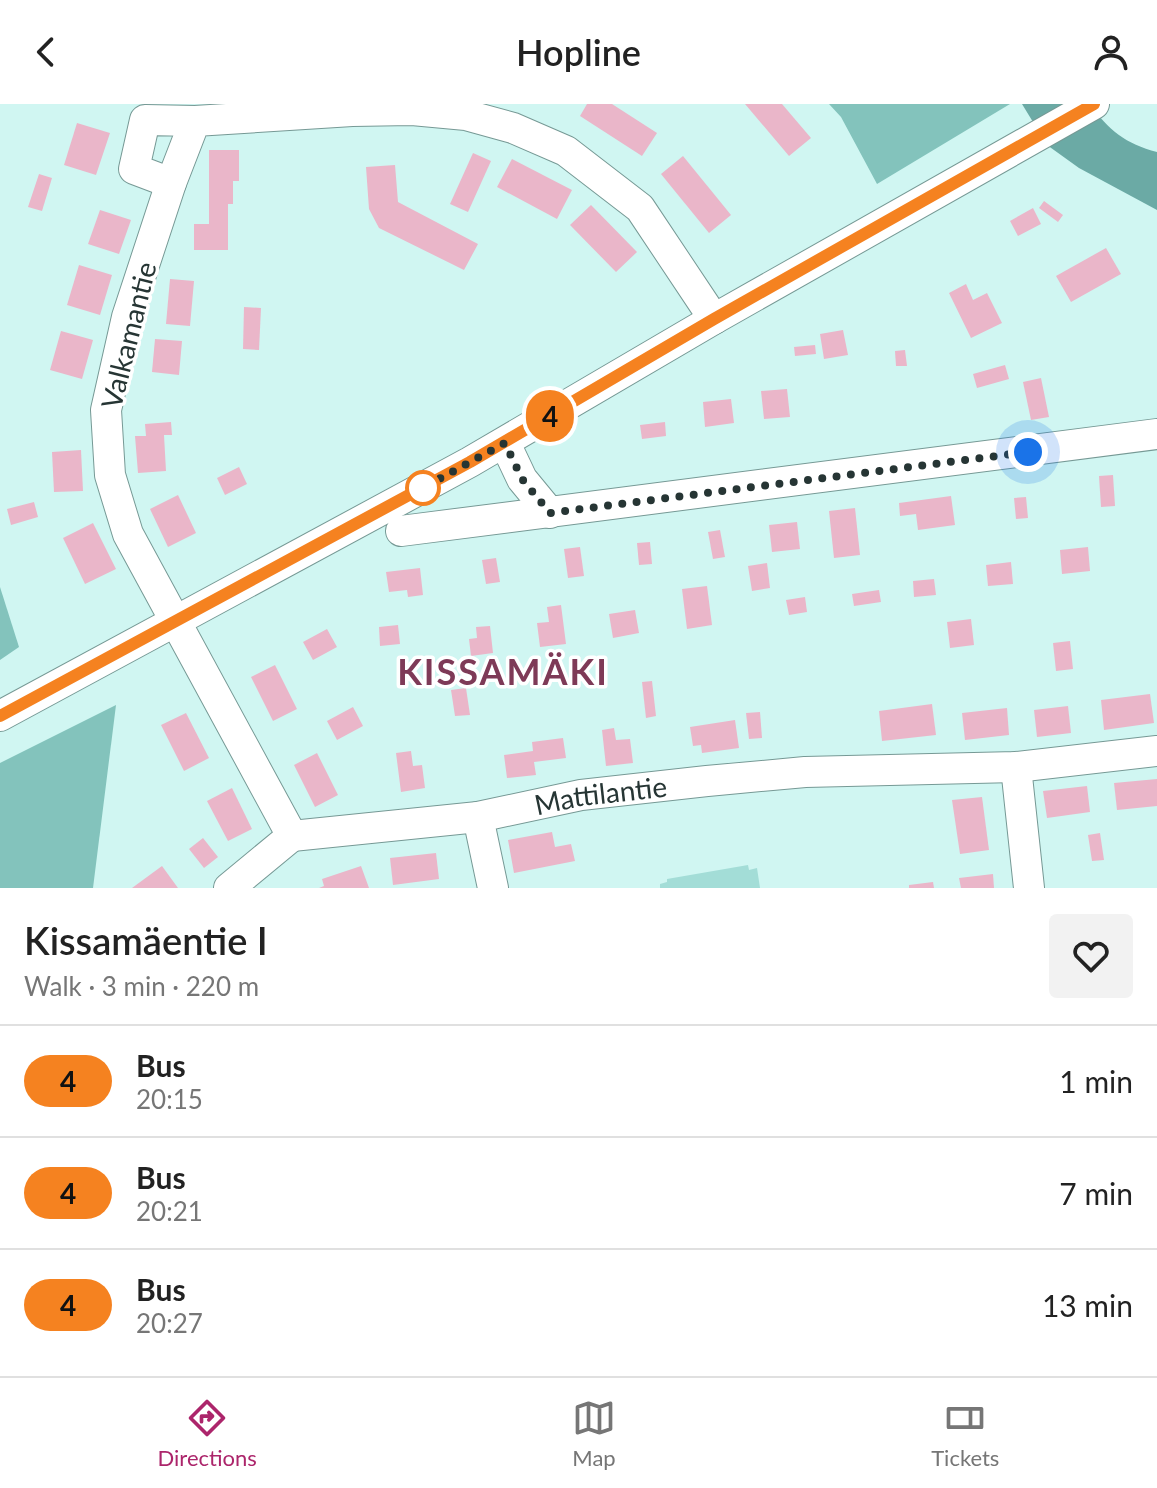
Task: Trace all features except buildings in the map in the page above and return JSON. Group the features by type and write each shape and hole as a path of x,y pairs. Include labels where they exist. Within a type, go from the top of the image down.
{"street":[{"path":"0,716 505,443 714,319 1094,104"},
{"path":"171,183 134,169 145,120 195,121 412,110 466,115 513,128 566,151 640,208 714,319"},
{"name":"Valkamantie","path":"174,620 128,534 110,475 106,410 127,317 195,121"},
{"path":"401,531 1157,434"},
{"path":"505,443 522,479 550,513"},
{"path":"174,620 292,836 229,888"},
{"name":"Mattilantie","path":"292,836 478,817 581,795 707,781 805,772 1016,767 1157,751"},
{"path":"1016,767 1029,888"},
{"path":"478,817 493,888"}],"shaded area":[{"path":"829,104 1010,104 877,184 841,117"},
{"path":"1022,104 1090,104 1119,135 1157,152 1157,210 1079,168 1047,145"},
{"path":"0,587 19,647 0,660"},
{"path":"116,705 93,888 0,888 0,763"},
{"path":"748,865 749,870 757,868 760,888 660,888 660,884 667,882 667,879"}],"bus line":[{"name":"4","path":"0,716 470,462 714,319 1094,104"}],"district":[{"name":"KISSAMÄKI","path":"503,671"}],"route":[{"path":"423,488 419,490 505,443 522,479 550,513 1028,452"}]}
